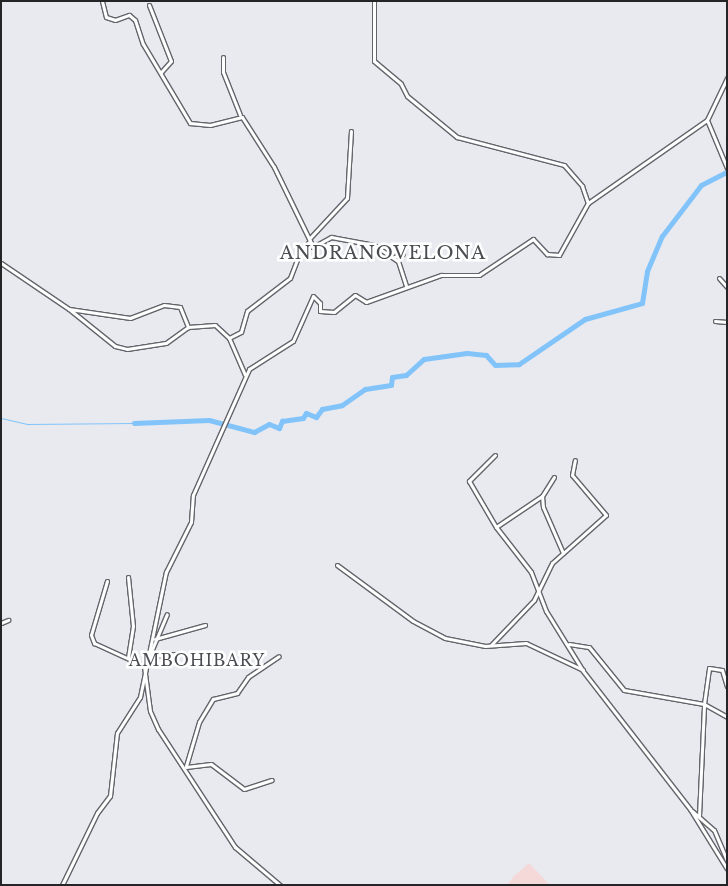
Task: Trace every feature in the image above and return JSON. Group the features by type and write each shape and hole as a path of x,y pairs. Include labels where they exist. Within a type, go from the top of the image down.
{"street":[{"path":"102,1 106,17 132,16 190,124 210,126 240,116"},
{"path":"374,1 374,60 401,84 407,96 457,137 564,164 582,186 588,203"},
{"path":"149,5 171,61 161,72"},
{"path":"223,57 223,72 240,116 274,168 286,200 315,248 329,237 345,238 374,245 394,257 404,271 406,286"},
{"path":"62,885 97,813 110,796 117,734 140,697 144,666 166,572 191,522 193,495 227,424 245,376 254,364 293,341 313,296 320,303 320,311 334,312 350,296 366,302 406,286 446,274 479,275 533,239 547,254 559,255 588,203 707,120 727,78"},
{"path":"707,120 727,168"},
{"path":"229,338 241,332 247,311 290,278 296,260 310,240 347,198 351,131"},
{"path":"394,257 403,254"},
{"path":"1,263 69,309 115,346 127,349 166,343 188,328 215,325 229,338 245,376"},
{"path":"719,278 727,287"},
{"path":"69,309 130,318 171,304 186,313 188,328"},
{"path":"715,321 727,322"},
{"path":"495,455 469,481 496,527 538,585 546,611 583,670 690,809 727,869"},
{"path":"490,645 518,620 534,600 538,585 564,553 606,515 572,475 575,460"},
{"path":"496,527 542,496 554,478"},
{"path":"542,496 564,553"},
{"path":"337,565 413,621 445,638 490,645 526,643 583,670"},
{"path":"128,577 133,626 128,658"},
{"path":"107,581 91,635 94,643 144,666"},
{"path":"167,614 144,666 150,711 235,847 280,885"},
{"path":"1,623 8,620"},
{"path":"154,640 205,625"},
{"path":"568,644 589,647 624,690 704,704 727,717"},
{"path":"150,656 178,654"},
{"path":"186,767 201,716 213,699 237,692 248,677 279,656"},
{"path":"700,816 704,704 709,668 722,670 727,686"},
{"path":"186,767 211,764 244,789 272,780"},
{"path":"690,809 714,830 727,861"}],"shaded area":[{"path":"529,863 550,885 507,885 514,876"}],"waterway":[{"path":"134,423 209,420 254,432 269,424 279,428 282,421 303,418 306,413 316,417 322,409 342,405 365,389 391,385 392,377 406,375 424,359 467,353 486,355 495,365 519,364 585,319 642,303 647,271 662,236 701,185 727,172"},
{"path":"1,418 28,424 134,423"}],"district":[{"name":"ANDRANOVELONA","path":"383,253"},
{"name":"AMBOHIBARY","path":"197,660"}]}
